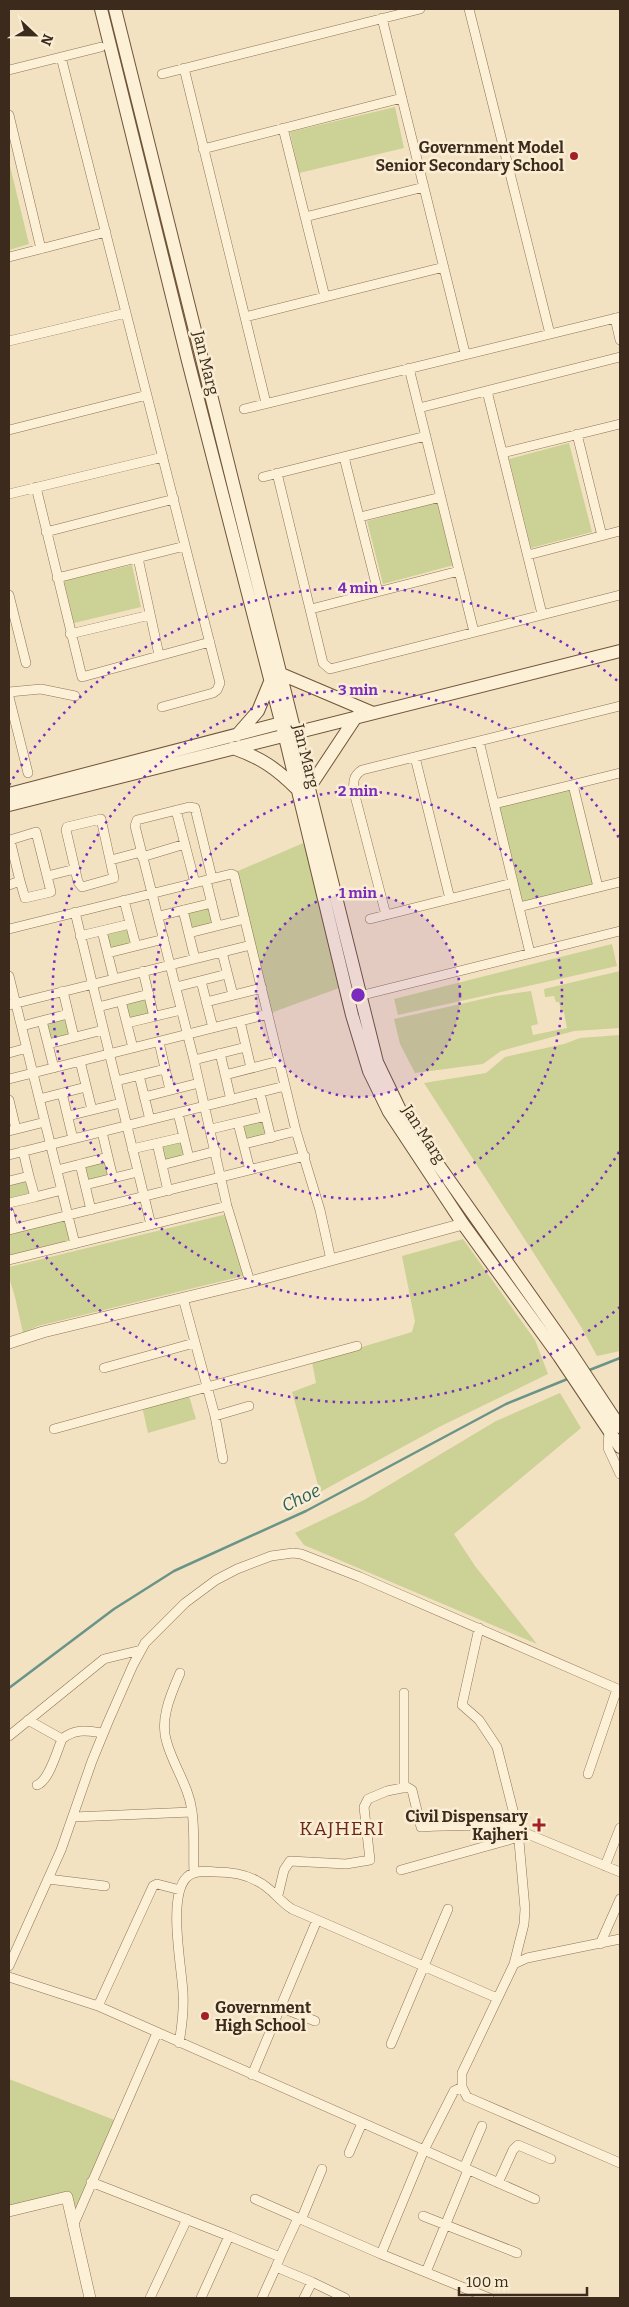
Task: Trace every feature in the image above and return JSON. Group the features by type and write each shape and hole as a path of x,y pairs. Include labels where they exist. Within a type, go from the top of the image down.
{"main road":[{"name":"Jan Marg","path":"101,9 270,682 287,722 373,1079 389,1112 463,1224 564,1353"},
{"path":"115,9 281,674 287,722"},
{"path":"9,805 290,735 316,726 356,718 620,651"},
{"path":"281,674 373,713"},
{"path":"237,735 258,710 270,682"},
{"path":"233,748 259,758 276,768 303,789 356,718"},
{"path":"9,794 287,722 316,726"},
{"name":"Jan Marg","path":"354,997 364,1012 364,1038 401,1112 615,1428"},
{"name":"Jan Marg","path":"594,1398 616,1415 615,1428 620,1447"}],"street":[{"path":"162,74 420,9"},
{"path":"469,9 550,334"},
{"path":"382,18 465,353"},
{"path":"9,70 101,47"},
{"path":"61,57 220,683 217,690 162,706"},
{"path":"184,68 266,404"},
{"path":"203,149 402,98"},
{"path":"9,115 13,154 41,250"},
{"path":"283,128 325,297"},
{"path":"305,217 424,187"},
{"path":"9,257 106,232"},
{"path":"245,317 444,267"},
{"path":"9,341 126,313"},
{"path":"244,409 465,353 618,317 620,340"},
{"path":"419,408 620,357"},
{"path":"409,368 474,632"},
{"path":"487,391 542,614"},
{"path":"9,430 147,395"},
{"path":"502,453 620,424"},
{"path":"577,434 602,536"},
{"path":"263,477 426,436"},
{"path":"344,456 378,592"},
{"path":"9,494 163,457"},
{"path":"277,474 311,609 322,663 330,669 620,595"},
{"path":"36,488 82,677 210,642"},
{"path":"360,517 441,497"},
{"path":"46,532 174,499"},
{"path":"528,554 620,531"},
{"path":"57,578 186,546"},
{"path":"138,558 159,655"},
{"path":"311,609 459,571"},
{"path":"9,595 26,663"},
{"path":"70,634 150,615"},
{"path":"9,692 41,689 75,696"},
{"path":"9,697 28,773"},
{"path":"386,915 353,781 356,774 362,770 620,707"},
{"path":"479,741 530,953"},
{"path":"415,757 450,899"},
{"path":"494,804 620,773"},
{"path":"573,784 598,888"},
{"path":"217,926 197,810 189,807 137,820 135,826 188,1034 227,1206 250,1282"},
{"path":"176,810 195,882"},
{"path":"101,819 114,878 82,886 78,882 75,869 66,830 70,825 101,819"},
{"path":"32,832 38,835 51,890 49,893 27,899 24,897 20,881 10,842 13,838 32,832"},
{"path":"111,860 185,844"},
{"path":"47,876 75,869"},
{"path":"9,929 195,882 230,874 234,875 296,1131 305,1156 331,1260"},
{"path":"9,885 20,881"},
{"path":"519,907 620,882"},
{"path":"370,919 513,883"},
{"path":"124,900 136,946"},
{"path":"159,916 212,903"},
{"path":"183,910 195,958"},
{"path":"74,912 151,1225"},
{"path":"189,933 244,919"},
{"path":"80,936 130,924"},
{"path":"102,930 114,979"},
{"path":"354,997 620,931"},
{"path":"108,953 164,939"},
{"path":"12,1004 251,945"},
{"path":"222,952 232,996"},
{"path":"143,972 154,1017"},
{"path":"176,987 227,974"},
{"path":"9,976 12,1004 22,1026 75,1244"},
{"path":"201,980 212,1028"},
{"path":"206,1002 262,988"},
{"path":"63,991 74,1037"},
{"path":"98,1007 148,994"},
{"path":"121,1001 133,1048"},
{"path":"127,1023 181,1010"},
{"path":"22,1026 68,1014"},
{"path":"9,1079 268,1014"},
{"path":"42,1021 54,1068"},
{"path":"240,1021 251,1068"},
{"path":"48,1044 103,1030"},
{"path":"159,1042 170,1090"},
{"path":"194,1060 246,1047"},
{"path":"9,1053 27,1048"},
{"path":"220,1053 231,1100"},
{"path":"80,1061 92,1110"},
{"path":"225,1075 279,1061"},
{"path":"116,1081 165,1069"},
{"path":"138,1075 150,1120"},
{"path":"144,1097 199,1083"},
{"path":"9,1155 286,1086"},
{"path":"39,1099 86,1087"},
{"path":"62,1093 73,1139"},
{"path":"260,1093 271,1138"},
{"path":"68,1116 121,1103"},
{"path":"9,1105 12,1130 45,1122"},
{"path":"178,1113 189,1158"},
{"path":"210,1129 266,1116"},
{"path":"238,1122 250,1170"},
{"path":"244,1144 296,1131"},
{"path":"102,1132 113,1178"},
{"path":"132,1149 184,1137"},
{"path":"157,1143 168,1191"},
{"path":"23,1151 35,1197"},
{"path":"162,1164 216,1151"},
{"path":"9,1212 11,1230 305,1156"},
{"path":"57,1170 108,1157"},
{"path":"80,1164 91,1210"},
{"path":"85,1185 138,1172"},
{"path":"9,1181 29,1176"},
{"path":"9,1203 62,1190"},
{"path":"9,1260 227,1206"},
{"path":"9,1343 43,1332 250,1282 463,1224"},
{"path":"183,1298 214,1416 223,1459"},
{"path":"104,1368 194,1343"},
{"path":"54,1429 357,1346"},
{"path":"214,1416 249,1406"},
{"path":"615,1428 608,1448 620,1474"},
{"path":"9,1966 74,1817 103,1734 141,1650 171,1615 216,1580 237,1569 271,1556 293,1553 302,1554 360,1577 619,1689 588,1774"},
{"path":"479,1628 462,1704 479,1720 497,1747 519,1833 525,1909 524,1924 514,1964 462,2073 462,2087 468,2097 620,2163"},
{"path":"9,1736 104,1659 141,1650"},
{"path":"180,1673 168,1701 165,1720 166,1742 183,1780 192,1812 194,1873"},
{"path":"404,1693 404,1788"},
{"path":"28,1720 62,1739"},
{"path":"36,1785 46,1778 62,1739 69,1734 82,1730 103,1734"},
{"path":"278,1895 284,1870 290,1861 346,1864 370,1860 365,1803 368,1798 386,1791 404,1788 412,1790 421,1827 462,1824 495,1825 620,1872"},
{"path":"74,1817 192,1812"},
{"path":"606,1866 620,1828"},
{"path":"401,1870 519,1833"},
{"path":"179,2043 183,2024 183,1994 177,1920 180,1890 187,1877 194,1873 228,1872 256,1880 278,1895 286,1905 316,1920 497,1998"},
{"path":"48,1879 105,1886"},
{"path":"98,2006 153,1886 157,1884 180,1890"},
{"path":"600,1944 620,1899"},
{"path":"391,2044 448,1909"},
{"path":"252,2075 316,1920"},
{"path":"514,1964 527,1958 620,1940"},
{"path":"9,1978 98,2006 535,2199"},
{"path":"280,2007 315,2021"},
{"path":"73,2226 157,2033"},
{"path":"381,2254 424,2150 454,2091 462,2087"},
{"path":"349,2153 362,2123"},
{"path":"426,2272 446,2225 482,2126"},
{"path":"498,2183 513,2150 518,2145 551,2159"},
{"path":"262,2298 322,2169"},
{"path":"91,2182 280,2257"},
{"path":"9,2211 67,2197 90,2298"},
{"path":"255,2199 381,2254 489,2298"},
{"path":"422,2216 517,2253"},
{"path":"150,2298 186,2219"},
{"path":"201,2298 229,2236"},
{"path":"276,2267 345,2298"},
{"path":"304,2298 312,2282"}],"green space":[{"path":"395,107 404,148 299,173 290,132"},
{"path":"9,162 29,244 9,250"},
{"path":"569,443 592,532 531,548 509,459"},
{"path":"438,502 454,565 383,584 367,521"},
{"path":"132,565 141,607 74,623 64,581"},
{"path":"573,785 598,887 519,907 494,804"},
{"path":"315,838 350,984 268,1014 231,874"},
{"path":"211,907 214,924 191,929 187,912"},
{"path":"128,927 132,944 110,949 106,932"},
{"path":"612,944 617,966 398,1015 394,999"},
{"path":"620,971 620,1028 574,1031 501,1051 483,1064 415,1073 400,1044 394,1019 496,996 531,991 538,1024 531,1026 533,1035 567,1028 564,1012 561,1011 559,1002 556,1002 554,996 545,997 544,989"},
{"path":"147,998 150,1015 129,1020 125,1004"},
{"path":"66,1018 70,1035 50,1040 47,1023"},
{"path":"620,1035 620,1351 597,1356 580,1325 424,1083 486,1073 505,1057 564,1044 580,1038"},
{"path":"264,1119 267,1136 246,1140 242,1125"},
{"path":"182,1140 186,1155 164,1160 161,1145"},
{"path":"107,1160 110,1176 88,1181 84,1166"},
{"path":"28,1179 31,1195 9,1199 9,1184"},
{"path":"227,1214 243,1276 38,1326 23,1333 9,1277 9,1267"},
{"path":"68,1216 75,1244 9,1260 9,1230"},
{"path":"463,1239 535,1340 548,1374 441,1426 320,1492 292,1392 316,1383 312,1362 412,1332 415,1321 402,1256"},
{"path":"560,1393 581,1428 454,1534 475,1566 537,1644 304,1545 295,1533 364,1500 496,1421"},
{"path":"189,1396 196,1419 148,1433 142,1406"},
{"path":"9,2079 117,2121 73,2226 66,2197 9,2211"}],"waterway":[{"name":"Choe","path":"587,1371 620,1358"},
{"name":"Choe","path":"9,1688 114,1609 174,1571 306,1511 506,1404 570,1378"}],"place":[{"name":"Government Model Senior Secondary School","path":"574,156"},
{"name":"Civil Dispensary Kajheri","path":"539,1825"},
{"name":"Government High School","path":"205,2016"}],"district":[{"name":"KAJHERI","path":"342,1828"}]}
